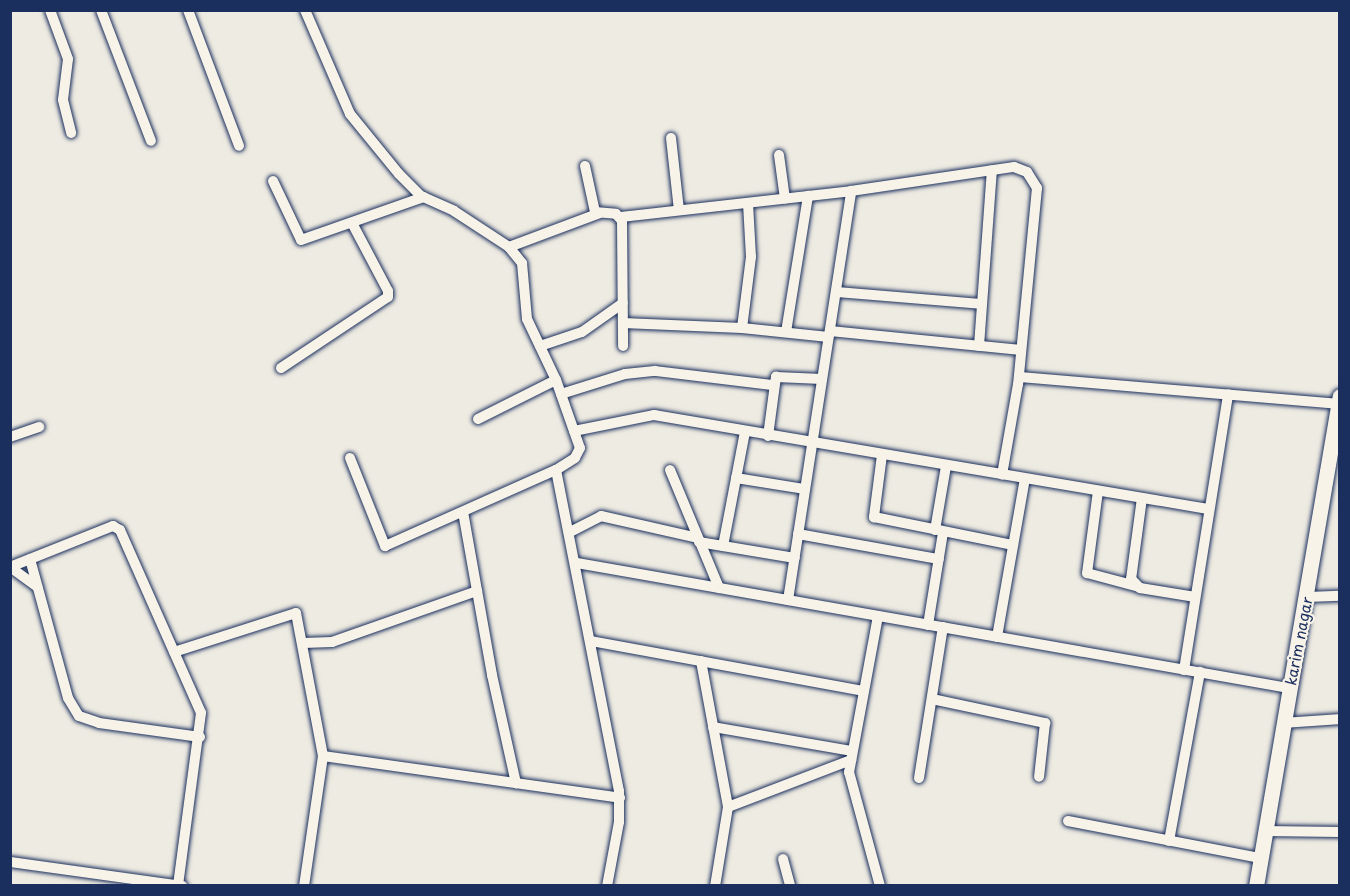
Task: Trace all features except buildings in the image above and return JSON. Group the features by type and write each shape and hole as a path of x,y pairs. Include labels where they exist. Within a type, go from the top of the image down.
{"street":[{"path":"50,10 68,59 63,100 71,133"},
{"path":"101,10 151,141"},
{"path":"188,10 239,146"},
{"path":"305,10 350,114 399,174 424,197 454,210 510,246 522,263 527,319 556,380 574,431 579,453 555,470 385,546 350,458"},
{"path":"671,138 679,210"},
{"path":"779,155 784,199"},
{"path":"585,166 592,208 600,213 621,217 851,191 992,170 1021,169 1032,176 1037,188 1021,350 1002,475"},
{"path":"979,346 992,170"},
{"path":"273,182 301,240 424,197"},
{"path":"788,600 851,191"},
{"path":"786,332 808,196"},
{"path":"742,328 751,257 748,203"},
{"path":"510,246 600,213"},
{"path":"621,217 623,346"},
{"path":"281,368 388,297 388,291 352,223"},
{"path":"836,292 982,304"},
{"path":"540,346 582,332 622,303"},
{"path":"623,323 742,328 1021,350"},
{"path":"561,394 625,374 655,371 773,385"},
{"path":"768,436 773,385 779,376 822,380"},
{"path":"1018,377 1228,394 1339,400"},
{"path":"478,419 556,380"},
{"path":"1184,670 1228,394"},
{"name":"karim nagar","path":"1256,885 1339,400"},
{"path":"574,431 654,415 812,444 1208,509"},
{"path":"10,437 39,427"},
{"path":"723,546 745,432"},
{"path":"882,455 873,517 1013,545"},
{"path":"928,625 939,559 939,531 946,466"},
{"path":"555,470 577,563 620,798 619,822 607,885"},
{"path":"670,470 718,588"},
{"path":"736,478 805,489"},
{"path":"997,637 1025,479"},
{"path":"1098,491 1087,573 1136,586 1195,597"},
{"path":"1136,586 1131,579 1142,498"},
{"path":"463,512 516,783"},
{"path":"570,532 602,516 723,546 795,558"},
{"path":"10,567 117,527 201,713 200,737 180,885 10,862"},
{"path":"798,534 939,559"},
{"path":"30,559 68,698 79,716 99,723 200,737"},
{"path":"577,563 1289,688"},
{"path":"10,567 38,587"},
{"path":"303,643 332,642 477,591"},
{"path":"1307,597 1340,596"},
{"path":"174,652 293,612 303,643 323,756 304,885"},
{"path":"878,616 852,755 850,785 880,885"},
{"path":"919,778 943,627"},
{"path":"591,641 863,691"},
{"path":"701,661 728,807 715,885"},
{"path":"1169,841 1200,672"},
{"path":"932,699 1046,723 1039,777"},
{"path":"1284,723 1340,719"},
{"path":"714,727 852,755"},
{"path":"728,807 852,755"},
{"path":"323,756 620,798"},
{"path":"1068,821 1260,858"},
{"path":"1265,831 1340,832"},
{"path":"783,859 790,885"}]}
